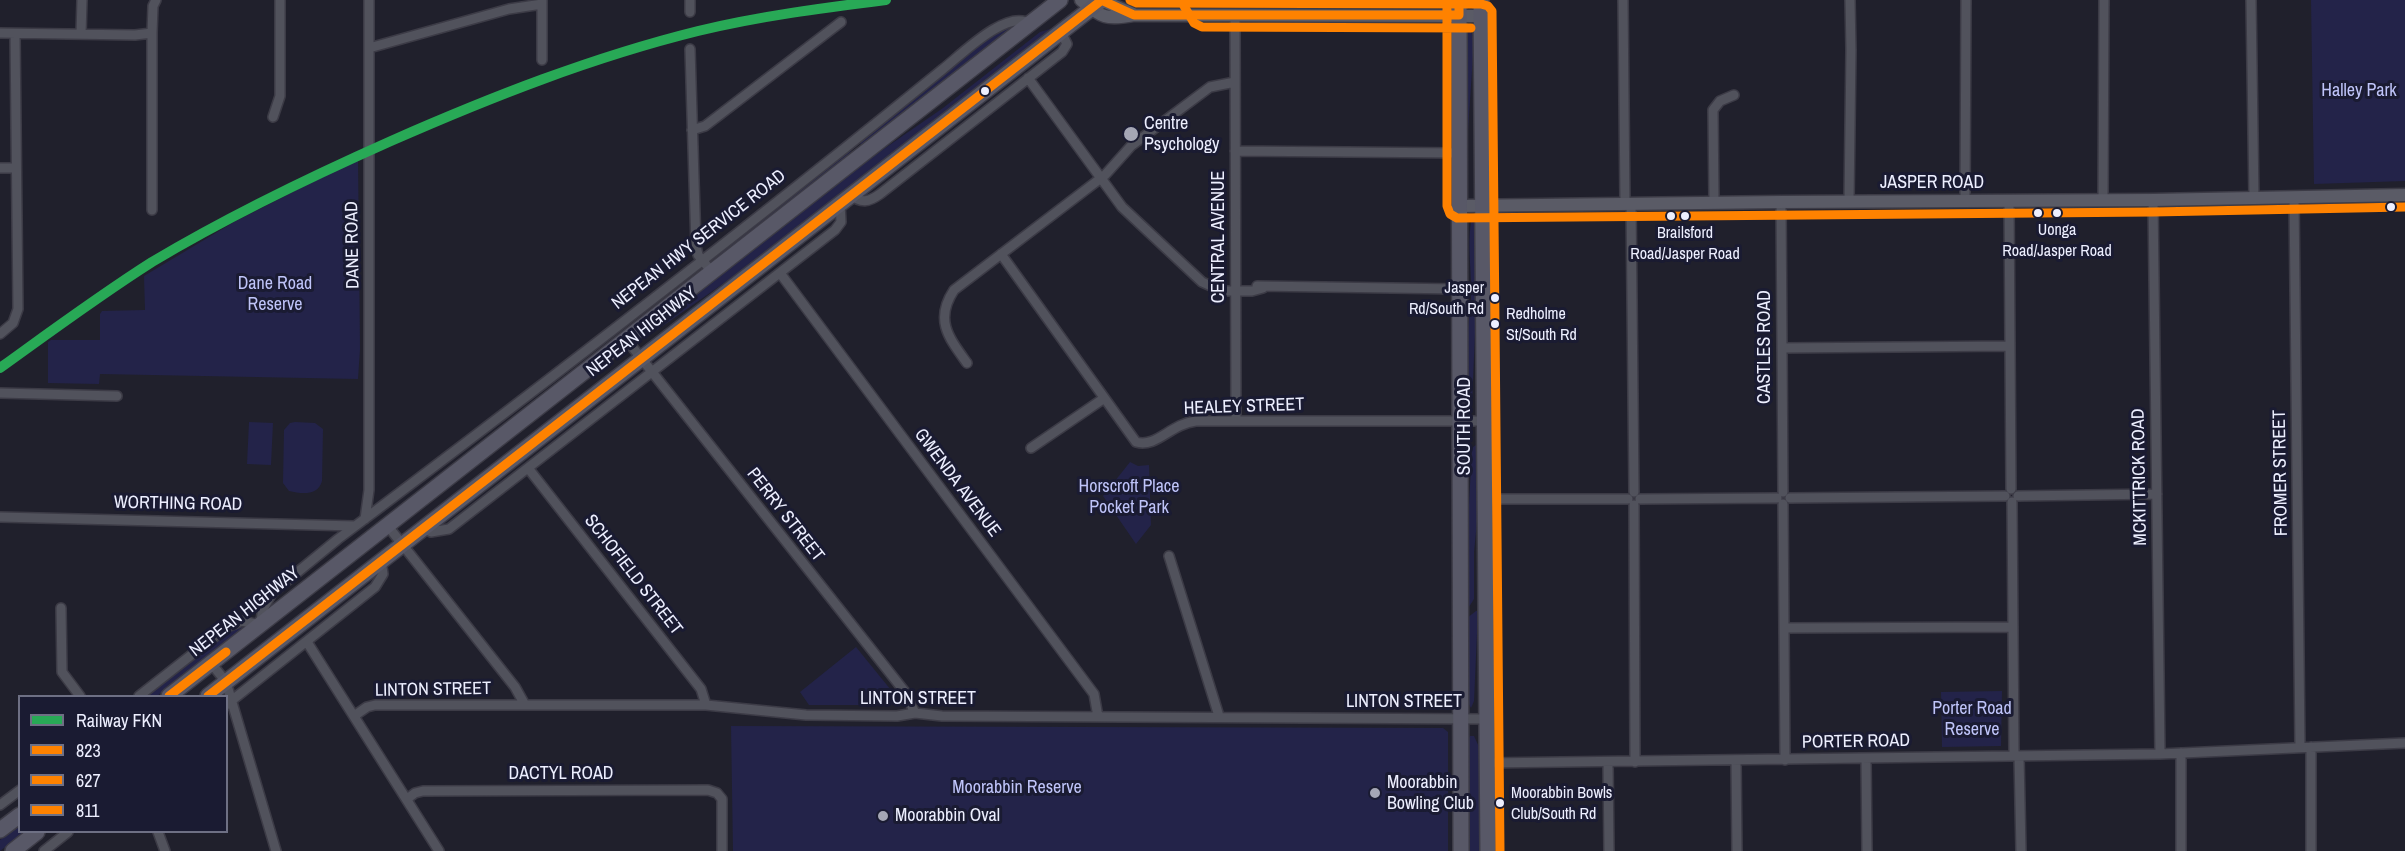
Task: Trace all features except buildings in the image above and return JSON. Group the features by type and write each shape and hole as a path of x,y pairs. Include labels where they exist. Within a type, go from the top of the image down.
{"highway":[{"name":"NEPEAN HIGHWAY","path":"170,695 1060,0"},
{"name":"NEPEAN HIGHWAY","path":"209,695 1061,32 1095,2"},
{"name":"SOUTH ROAD","path":"1459,8 1461,851"},
{"name":"SOUTH ROAD","path":"1481,8 1488,851"},
{"path":"1045,12 1061,32"},
{"path":"1461,614 1485,604"},
{"path":"0,829 18,816"},
{"path":"13,851 35,833"}],"main road":[{"path":"1095,2 1102,17 1235,16 1481,8"},
{"name":"JASPER ROAD","path":"1459,207 1714,202 2103,201 2405,195"}],"street":[{"path":"81,34 82,0"},
{"path":"152,210 153,6 156,0"},
{"path":"273,117 280,96 280,0"},
{"name":"DANE ROAD","path":"364,519 369,490 369,0"},
{"path":"690,0 690,12"},
{"path":"1623,0 1634,499 1635,762"},
{"path":"1849,201 1850,0"},
{"path":"1965,201 1966,0"},
{"path":"2103,201 2104,0"},
{"path":"2251,0 2254,199"},
{"path":"369,48 542,2 542,60"},
{"name":"CENTRAL AVENUE","path":"1235,16 1236,421"},
{"name":"NEPEAN HWY SERVICE ROAD","path":"261,625 262,609 272,593 355,526 701,260 989,32 1016,20 1023,20 1030,24"},
{"path":"692,129 705,126 841,22"},
{"path":"421,528 431,532 449,529 652,373 839,226 845,199 863,202 874,198 1065,48 1066,40 1061,32"},
{"path":"0,33 135,35 153,33"},
{"path":"0,334 13,323 17,314 15,34"},
{"path":"690,49 696,246 701,260 712,273"},
{"path":"1028,78 1129,214 1202,282 1213,287 1235,288 1459,289"},
{"path":"967,363 947,332 944,320 946,305 960,285 1114,167 1131,146 1210,87 1235,81"},
{"path":"1714,202 1713,110 1720,101 1734,95"},
{"path":"855,140 856,161"},
{"path":"1235,151 1459,153"},
{"path":"0,168 16,168"},
{"name":"FROMER STREET","path":"2294,198 2300,747"},
{"name":"MCKITTRICK ROAD","path":"2153,200 2160,754"},
{"path":"2010,201 2013,627 2021,851"},
{"name":"CASTLES ROAD","path":"1781,202 1785,760"},
{"name":"HEALEY STREET","path":"1001,254 1131,439 1141,444 1150,443 1182,423 1484,421"},
{"name":"GWENDA AVENUE","path":"780,273 1094,694 1098,717"},
{"name":"PERRY STREET","path":"626,339 905,692 915,713"},
{"path":"1782,348 2010,346"},
{"path":"0,393 117,396"},
{"path":"1031,448 1102,399"},
{"name":"SCHOFIELD STREET","path":"528,468 701,689 706,705"},
{"name":"DANE ROAD","path":"369,490 379,508"},
{"path":"1485,499 2157,494"},
{"path":"391,498 414,505"},
{"name":"WORTHING ROAD","path":"0,517 355,526"},
{"path":"387,525 515,687 525,705"},
{"path":"1169,556 1220,716"},
{"path":"276,851 229,703 375,587 383,574 381,560"},
{"path":"61,608 62,672 79,695"},
{"path":"140,695 227,627 242,621 261,625"},
{"path":"1784,628 2013,627"},
{"path":"307,642 439,851"},
{"path":"211,663 226,682 228,695"},
{"name":"LINTON STREET","path":"354,716 367,707 375,705 706,705 806,715 897,716 915,713 942,716 1486,719"},
{"name":"PORTER ROAD","path":"1487,763 2160,754 2405,743"},
{"path":"2311,747 2311,851"},
{"path":"2181,753 2181,851"},
{"path":"1866,759 1867,851"},
{"path":"1736,761 1737,851"},
{"path":"1608,762 1609,851"},
{"name":"DACTYL ROAD","path":"407,799 423,791 708,790 717,793 722,803 722,851"},
{"path":"0,805 18,792"},
{"path":"44,851 66,833"},
{"path":"159,833 165,851"}],"green space":[{"name":"Halley Park","path":"2311,0 2405,0 2405,181 2314,184"},
{"path":"1020,22 862,146 860,143 867,136 929,88 976,45 994,33"},
{"path":"1468,26 1474,41 1467,145 1465,27"},
{"path":"1050,29 734,276 647,337 645,335 875,155 943,108 1040,32"},
{"path":"849,150 851,151 844,160 715,259 713,257"},
{"name":"Dane Road Reserve","path":"358,159 360,349 358,379 100,374 99,384 48,383 48,342 51,340 100,340 102,311 145,310 144,276 234,222"},
{"path":"1471,222 1475,222 1477,287 1472,403 1469,410 1465,369 1471,297 1469,240"},
{"path":"249,422 273,423 271,465 247,464"},
{"path":"290,423 315,423 323,429 322,481 317,489 309,493 289,491 283,483 284,430"},
{"path":"1476,445 1478,447 1478,512 1474,552 1474,599 1467,610 1467,541 1472,448"},
{"name":"Horscroft Place Pocket Park","path":"1130,462 1138,466 1149,465 1151,525 1136,544 1103,496"},
{"path":"1478,611 1474,701 1471,708 1468,702 1467,618"},
{"path":"245,624 240,631 158,695 148,695 228,633"},
{"path":"856,647 895,695 891,705 809,705 800,692"},
{"name":"Porter Road Reserve","path":"2002,691 2001,746 1942,747 1941,692"},
{"name":"Moorabbin Reserve","path":"731,726 1443,728 1448,732 1448,851 733,851"},
{"path":"1474,736 1480,749 1481,851 1468,851 1468,739"},
{"path":"18,826 18,833 24,833 0,851 0,840"}],"rail line":[{"name":"FKN","path":"0,368 113,287 181,245 300,183 466,109 543,79 659,41 768,17 886,0"}],"transit line":[{"name":"823","path":"1101,0 1134,15 1459,15 1459,0"},
{"name":"823","path":"209,695 1102,0"},
{"name":"811","path":"1130,0 1137,3 1481,4 1488,6 1492,11 1500,851"},
{"name":"627","path":"1447,0 1447,206 1450,214 1457,218 2153,212 2405,207"},
{"name":"627","path":"1184,6 1194,23 1202,27 1471,28"},
{"name":"823","path":"170,695 226,652"}],"place":[{"name":"Centre Psychology","path":"1131,134"},
{"name":"Uonga Road/Jasper Road","path":"2057,213"},
{"name":"Brailsford Road/Jasper Road","path":"1685,216"},
{"name":"Jasper Rd/South Rd","path":"1495,298"},
{"name":"Redholme St/South Rd","path":"1495,324"},
{"name":"Moorabbin Bowling Club","path":"1375,793"},
{"name":"Moorabbin Bowls Club/South Rd","path":"1500,803"},
{"name":"Moorabbin Oval","path":"883,816"}]}
